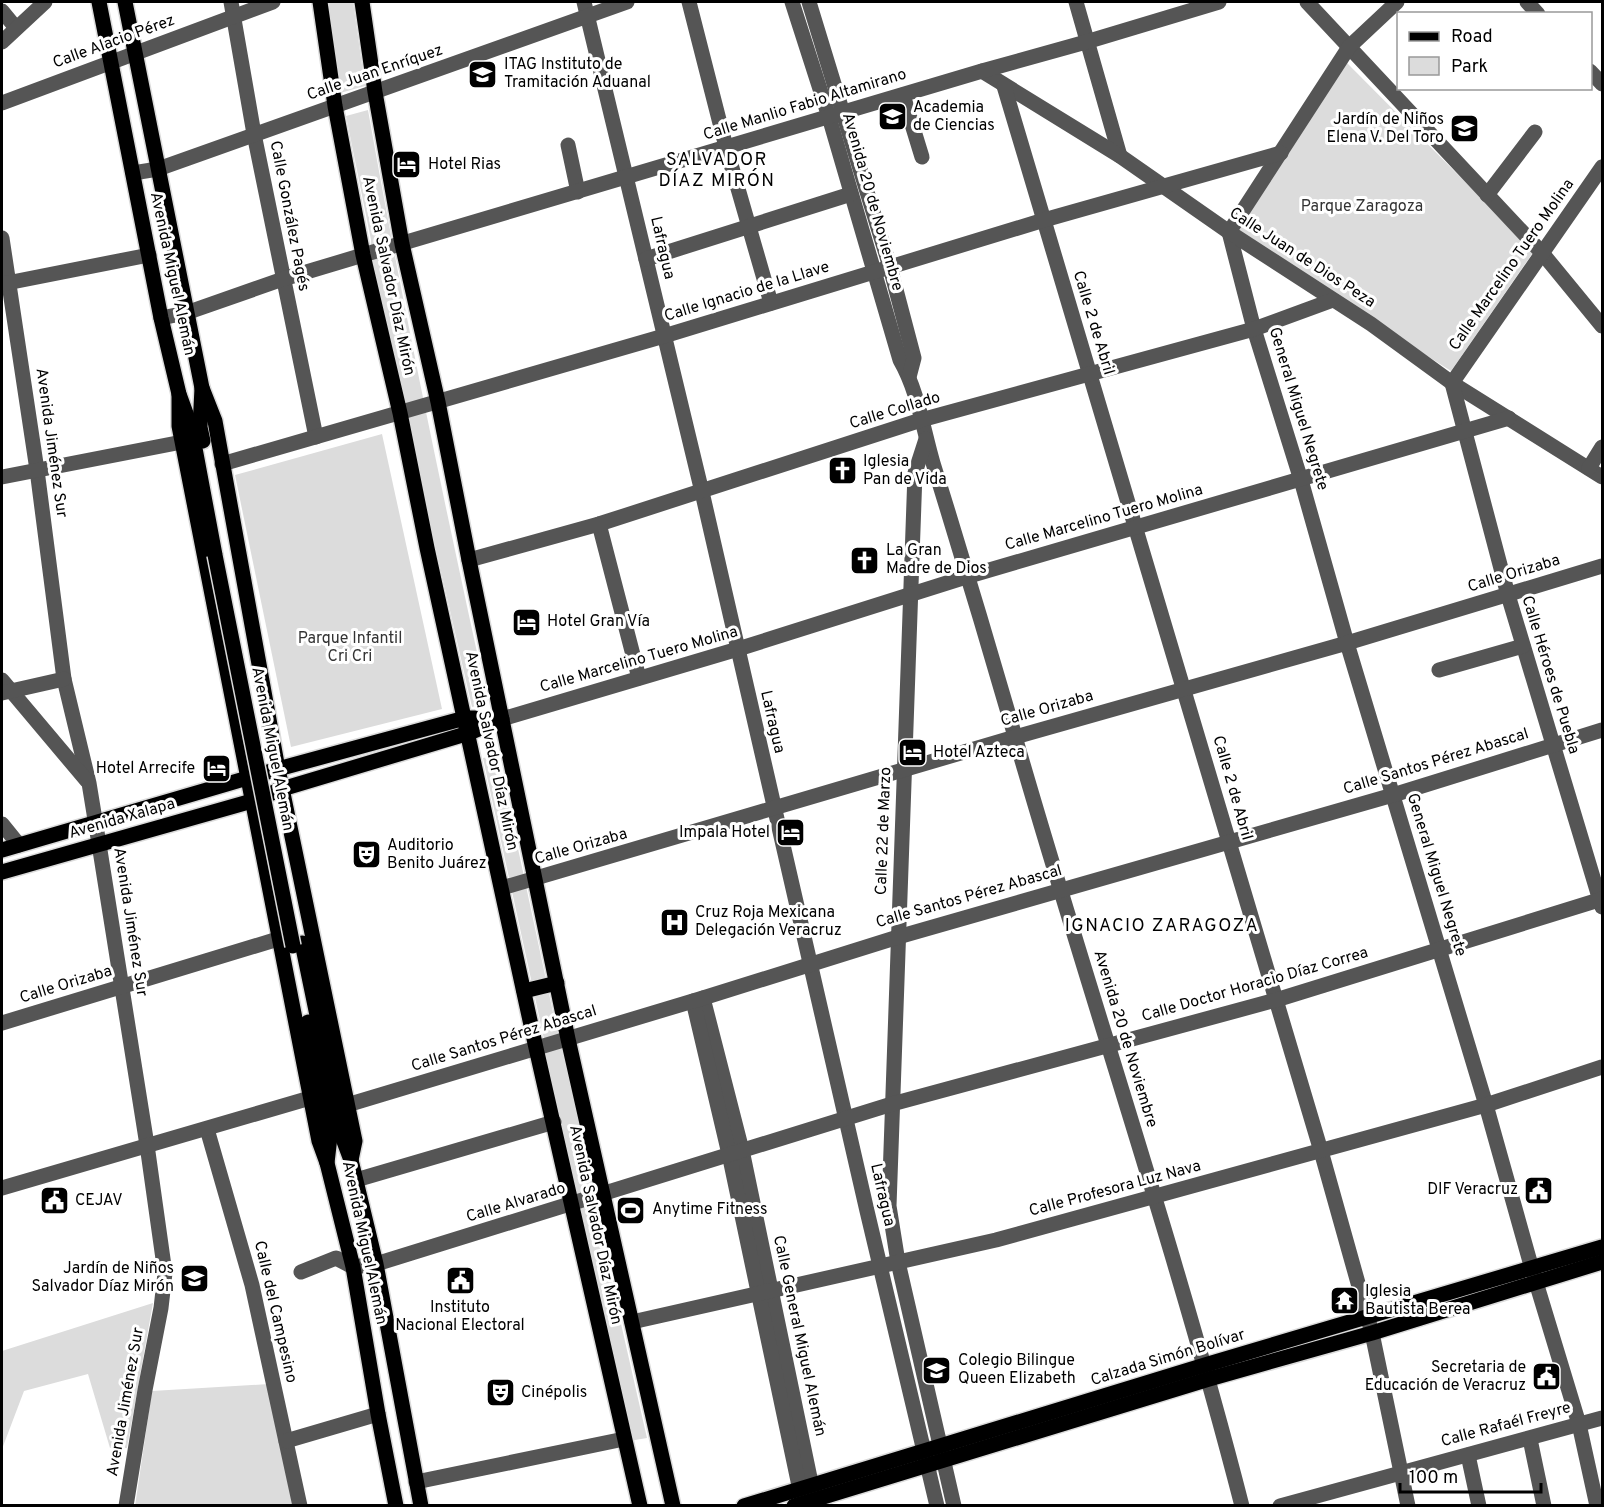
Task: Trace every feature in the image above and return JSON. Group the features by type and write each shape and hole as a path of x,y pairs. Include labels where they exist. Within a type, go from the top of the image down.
{"main road":[{"name":"Avenida Miguel Alemán","path":"99,2 161,318 179,394 191,427 220,554 297,944 330,1137 327,1163 353,1267 396,1506"},
{"name":"Avenida Miguel Alemán","path":"125,2 202,388 200,427 220,554"},
{"name":"Avenida Salvador Díaz Mirón","path":"320,2 335,106 363,255 400,413 536,1048 637,1502"},
{"name":"Avenida Salvador Díaz Mirón","path":"363,2 375,92 402,244 438,402 568,1039 671,1498"},
{"path":"202,388 215,421 278,769 355,1141 351,1160"},
{"path":"179,394 179,426 182,442 278,939 319,1141 327,1163"},
{"name":"Calle Marcelino Tuero Molina","path":"248,778 278,769 502,719"},
{"path":"238,729 247,733 259,731 269,720"},
{"name":"Calle Marcelino Tuero Molina","path":"252,801 467,726"},
{"name":"Avenida Xalapa","path":"2,850 248,778"},
{"name":"Avenida Xalapa","path":"2,872 252,801"},
{"path":"262,851 268,839 284,837 293,843"},
{"name":"Avenida Miguel Alemán","path":"297,944 342,1136 351,1160 376,1264 421,1506"},
{"path":"524,991 557,983"},
{"name":"Calzada Simón Bolívar","path":"1207,1372 1372,1333 1535,1276 1602,1247"},
{"name":"Calzada Simón Bolívar","path":"744,1506 806,1499 928,1466 942,1453 1207,1372 1367,1317 1602,1262"},
{"name":"Calzada Simón Bolívar","path":"806,1499 924,1450 942,1453"},
{"path":"671,1498 687,1506"}],"street":[{"path":"2,42 45,2"},
{"name":"Calle Alacio Pérez","path":"2,103 135,53 233,9 273,2"},
{"name":"Calle Juan Enríquez","path":"133,173 158,169 375,92 586,9 627,2"},
{"path":"689,2 726,147 771,303"},
{"name":"Avenida 20 de Noviembre","path":"792,2 829,117 900,360 909,377 1015,737 1110,1046 1207,1372 1242,1506"},
{"name":"Avenida 20 de Noviembre","path":"809,2 890,267 914,358 909,377"},
{"path":"1076,2 1120,156"},
{"name":"Calle Manlio Fabio Altamirano","path":"161,318 186,313 283,279 363,255 1219,2"},
{"path":"1307,2 1543,254 1602,326"},
{"path":"1229,232 1349,47 1397,2"},
{"name":"Calle González Pagés","path":"233,9 254,134 316,437"},
{"name":"Lafragua","path":"586,9 702,492 937,1506"},
{"path":"2,12 16,28"},
{"name":"Calle Juan de Dios Peza","path":"982,71 1120,156 1229,232 1371,324 1452,383 1602,477"},
{"name":"Calle 2 de Abril","path":"1004,86 1321,1151 1372,1333 1408,1506"},
{"path":"903,95 922,157"},
{"path":"1487,195 1535,132"},
{"path":"568,145 578,192"},
{"name":"Calle Ignacio de la Llave","path":"222,464 664,336 1044,220 1281,153"},
{"name":"Calle Marcelino Tuero Molina","path":"1452,383 1602,167"},
{"path":"646,259 851,194"},
{"name":"General Miguel Negrete","path":"1229,232 1254,329 1301,480 1347,643 1579,1424 1597,1506"},
{"name":"Avenida Jiménez Sur","path":"2,238 6,284 37,470 64,679 96,822 165,1273 161,1308 126,1506"},
{"path":"6,284 149,255"},
{"name":"Calle Collado","path":"469,560 599,524 921,420 1254,329 1333,300"},
{"name":"Calle Héroes de Puebla","path":"1452,383 1508,595 1552,745 1602,902"},
{"name":"Calle Marcelino Tuero Molina","path":"502,719 738,650 969,576 1509,418"},
{"name":"Calle 22 de Marzo","path":"898,1262 889,1206 892,1104 915,473 926,439"},
{"path":"2,477 182,442"},
{"path":"1589,468 1602,447"},
{"path":"599,524 639,678"},
{"name":"Calle Orizaba","path":"502,888 1015,737 1347,643 1602,566"},
{"path":"1438,670 1523,646"},
{"path":"4,688 64,679"},
{"path":"4,688 89,783"},
{"name":"Calle Santos Pérez Abascal","path":"347,1105 698,1000 898,936 1393,795 1602,730"},
{"path":"2,824 19,845"},
{"name":"Calle Doctor Horacio Díaz Correa","path":"846,1119 892,1104 1276,1000 1602,902"},
{"name":"Calle Orizaba","path":"2,1023 278,939"},
{"name":"Calle General Miguel Alemán","path":"698,1000 736,1152 806,1499"},
{"name":"Calle Profesora Luz Nava","path":"632,1322 996,1240 1486,1105 1602,1067"},
{"path":"2,1188 310,1098"},
{"name":"Calle Alvarado","path":"301,1272 336,1258 353,1267 376,1264 846,1119"},
{"path":"356,1180 554,1122"},
{"name":"Calle del Campesino","path":"207,1129 252,1285 300,1506"},
{"path":"867,1211 889,1206"},
{"path":"898,1262 954,1506"},
{"path":"286,1441 378,1414"},
{"name":"Calle Rafaél Freyre","path":"1280,1506 1330,1499 1400,1472 1602,1418"},
{"path":"416,1482 624,1439"},
{"path":"1530,1439 1544,1506"},
{"path":"1467,1455 1479,1506"}],"green space":[{"path":"328,2 353,2 365,86 340,93"},
{"name":"Parque Zaragoza","path":"1345,61 1534,251 1451,371 1235,234"},
{"path":"368,110 395,259 488,703 472,707 370,260 371,240 346,116"},
{"name":"Parque Infantil Cri Cri","path":"382,434 442,709 291,747 235,475"},
{"path":"498,755 557,1031 567,1056 595,1188 594,1205 647,1438 629,1441 542,1062 544,1039 483,758"},
{"path":"153,1303 127,1448 110,1448 88,1374 24,1391 2,1449 2,1351"},
{"path":"269,1384 296,1505 135,1506 152,1391"}],"place":[{"name":"ITAG Instituto de Tramitación Aduanal","path":"483,74"},
{"name":"Academia de Ciencias","path":"892,117"},
{"name":"Jardín de Niños Elena V. Del Toro","path":"1465,129"},
{"name":"Hotel Rias","path":"407,165"},
{"name":"Iglesia Pan de Vida","path":"842,471"},
{"name":"La Gran Madre de Dios","path":"865,560"},
{"name":"Hotel Gran Vía","path":"526,622"},
{"name":"Hotel Azteca","path":"912,753"},
{"name":"Hotel Arrecife","path":"216,769"},
{"name":"Impala Hotel","path":"791,833"},
{"name":"Auditorio Benito Juárez","path":"366,855"},
{"name":"Cruz Roja Mexicana Delegación Veracruz","path":"674,922"},
{"name":"DIF Veracruz","path":"1539,1190"},
{"name":"CEJAV","path":"54,1201"},
{"name":"Anytime Fitness","path":"631,1210"},
{"name":"Jardín de Niños Salvador Díaz Mirón","path":"195,1278"},
{"name":"Instituto Nacional Electoral","path":"460,1280"},
{"name":"Iglesia Bautista Berea","path":"1344,1301"},
{"name":"Colegio Bilingue Queen Elizabeth","path":"937,1370"},
{"name":"Secretaria de Educación de Veracruz","path":"1547,1377"},
{"name":"Cinépolis","path":"500,1393"}],"district":[{"name":"SALVADOR DÍAZ MIRÓN","path":"717,170"},
{"name":"IGNACIO ZARAGOZA","path":"1162,926"}]}
